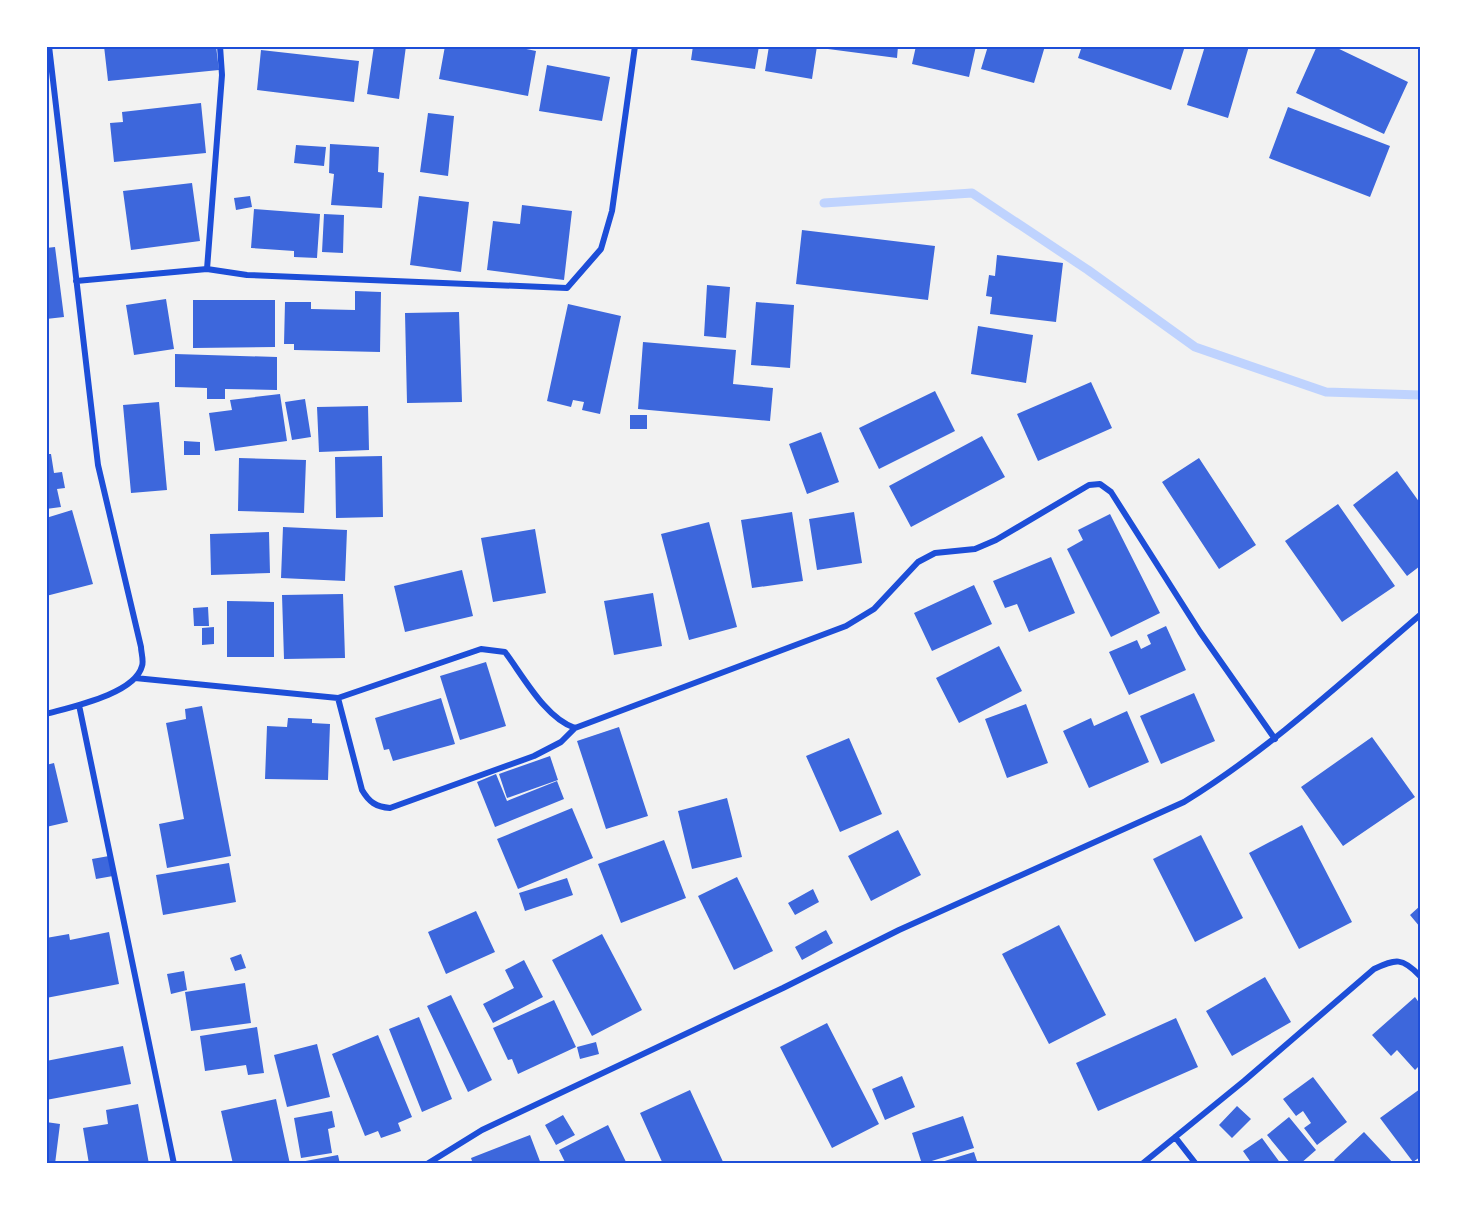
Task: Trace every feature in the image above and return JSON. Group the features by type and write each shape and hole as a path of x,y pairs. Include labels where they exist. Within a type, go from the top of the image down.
{"street":[{"path":"46,714 120,690 135,678 142,666 141,647 98,465 49,46"},
{"path":"207,269 222,75 220,46"},
{"path":"76,281 207,269 247,275 567,288 601,249 612,211 635,46"},
{"path":"338,698 362,790 368,800 382,808 390,808 534,756 561,742 575,728 846,626 874,609 918,562 935,553 975,549 996,540 1089,485 1100,484 1111,492 1200,632 1275,738"},
{"path":"427,1164 482,1130 783,988 899,930 1184,802 1221,779 1275,738 1420,615"},
{"path":"135,678 338,698 481,649 505,652 551,713 575,728"},
{"path":"79,705 174,1164"},
{"path":"1142,1164 1244,1081 1374,969 1394,960 1409,964 1420,976"},
{"path":"1175,1137 1196,1164"}],"building":[{"path":"104,46 216,46 219,70 108,81"},
{"path":"374,46 406,46 399,99 367,94"},
{"path":"445,46 512,46 536,51 528,96 439,79"},
{"path":"693,46 759,46 755,69 691,60"},
{"path":"769,46 817,46 812,79 765,71"},
{"path":"828,46 898,46 897,58 828,49"},
{"path":"916,46 976,46 969,77 912,64"},
{"path":"988,46 1045,46 1034,83 981,69"},
{"path":"1082,46 1185,46 1171,90 1078,58"},
{"path":"1205,46 1249,46 1228,118 1187,105"},
{"path":"1317,46 1333,46 1408,82 1384,134 1296,93"},
{"path":"261,50 359,61 354,102 257,90"},
{"path":"547,65 610,77 602,121 539,111"},
{"path":"201,103 206,153 114,162 110,123 123,122 122,112"},
{"path":"1288,107 1390,146 1370,197 1269,158"},
{"path":"428,113 454,116 448,176 420,172"},
{"path":"330,144 379,147 378,172 384,173 382,208 331,205 334,174 329,173"},
{"path":"296,145 326,147 324,166 294,163"},
{"path":"192,183 200,241 131,250 123,191"},
{"path":"250,196 252,207 236,210 234,198"},
{"path":"419,196 469,202 461,272 410,265"},
{"path":"522,205 572,211 564,280 487,270 493,221 520,224"},
{"path":"254,209 320,214 317,258 294,257 294,251 251,248"},
{"path":"324,214 344,215 343,253 322,252"},
{"path":"802,230 935,246 928,300 796,284"},
{"path":"55,247 64,317 46,319 46,248"},
{"path":"997,255 1063,263 1056,322 990,314 992,297 986,296 989,275 995,276"},
{"path":"707,285 730,287 726,338 704,336"},
{"path":"355,291 381,292 380,352 294,350 294,344 284,344 285,302 311,302 311,309 355,310"},
{"path":"166,299 174,349 134,355 126,305"},
{"path":"193,300 275,300 275,347 193,348"},
{"path":"756,302 794,305 790,368 751,365"},
{"path":"568,304 621,316 600,414 582,410 584,402 573,400 571,407 547,401"},
{"path":"459,312 462,402 407,403 405,313"},
{"path":"978,326 1033,335 1026,383 971,374"},
{"path":"643,342 736,350 733,384 773,388 770,421 638,409"},
{"path":"175,354 277,357 277,390 225,389 225,399 207,399 207,388 175,387"},
{"path":"1091,382 1112,428 1038,461 1017,414"},
{"path":"935,391 955,431 879,469 859,428"},
{"path":"280,394 287,441 215,451 209,413 232,410 230,400"},
{"path":"305,399 311,437 292,440 285,402"},
{"path":"159,402 167,490 131,493 123,405"},
{"path":"368,406 369,450 319,452 317,407"},
{"path":"630,415 647,415 647,429 630,429"},
{"path":"821,432 839,482 807,494 789,444"},
{"path":"982,436 1005,477 911,527 889,486"},
{"path":"184,441 200,442 200,455 184,455"},
{"path":"46,454 51,454 54,473 62,472 65,488 57,489 61,507 46,509"},
{"path":"382,456 383,517 336,518 335,457"},
{"path":"239,458 306,460 304,513 238,511"},
{"path":"1199,458 1256,545 1219,569 1162,482"},
{"path":"1397,471 1420,503 1420,566 1407,576 1353,505"},
{"path":"1338,504 1395,586 1342,622 1285,541"},
{"path":"72,510 93,584 46,596 46,518"},
{"path":"792,512 803,581 752,588 741,520"},
{"path":"854,512 862,563 817,570 809,519"},
{"path":"1110,514 1160,613 1111,637 1067,549 1083,540 1078,530"},
{"path":"709,522 737,627 689,640 661,534"},
{"path":"283,527 347,530 345,581 281,578"},
{"path":"535,529 546,593 493,602 481,538"},
{"path":"269,532 270,573 211,575 210,534"},
{"path":"1051,557 1075,613 1029,632 1017,604 1005,608 993,581"},
{"path":"462,570 473,616 405,632 394,586"},
{"path":"974,585 992,624 932,651 914,613"},
{"path":"653,593 662,646 614,655 604,601"},
{"path":"343,594 345,658 284,659 282,595"},
{"path":"227,601 274,602 274,657 227,657"},
{"path":"208,607 209,626 194,626 193,608"},
{"path":"1166,626 1186,670 1129,695 1109,652 1137,640 1141,649 1151,644 1147,635"},
{"path":"214,627 214,644 202,645 202,628"},
{"path":"999,646 1022,691 959,723 936,678"},
{"path":"486,662 506,726 460,740 440,676"},
{"path":"1194,693 1215,741 1161,764 1140,716"},
{"path":"441,698 455,744 393,761 389,749 384,750 375,718"},
{"path":"1026,704 1048,763 1007,778 985,719"},
{"path":"202,706 231,856 167,868 159,824 184,819 166,723 186,719 185,709"},
{"path":"1127,711 1149,762 1089,788 1063,731 1091,718 1094,726"},
{"path":"288,718 312,719 312,723 330,724 328,780 265,779 267,726 287,727"},
{"path":"619,727 648,816 606,829 577,741"},
{"path":"1372,737 1415,797 1343,846 1301,787"},
{"path":"849,738 882,814 840,832 806,756"},
{"path":"550,756 558,780 507,798 499,774"},
{"path":"54,763 68,822 46,827 46,765"},
{"path":"496,774 507,801 557,781 564,799 495,827 477,782"},
{"path":"727,798 742,857 692,869 678,811"},
{"path":"572,808 593,858 518,889 497,839"},
{"path":"1302,825 1352,922 1299,949 1249,853"},
{"path":"898,830 921,875 871,901 848,856"},
{"path":"1201,835 1243,918 1195,942 1153,859"},
{"path":"664,840 686,898 621,923 598,864"},
{"path":"109,856 113,876 96,879 92,859"},
{"path":"229,863 236,902 163,915 156,875"},
{"path":"737,877 773,951 734,970 698,896"},
{"path":"567,878 573,895 525,911 519,893"},
{"path":"813,889 819,902 795,915 788,903"},
{"path":"1420,906 1420,927 1410,915"},
{"path":"476,911 495,952 446,974 428,932"},
{"path":"1059,925 1106,1015 1049,1044 1002,954"},
{"path":"826,930 833,943 802,960 795,947"},
{"path":"109,932 119,984 46,998 46,938 69,934 70,940"},
{"path":"602,934 642,1010 592,1036 552,960"},
{"path":"241,954 246,968 235,971 230,958"},
{"path":"524,960 543,997 493,1023 483,1004 514,988 505,970"},
{"path":"184,971 187,990 171,994 167,974"},
{"path":"1265,977 1291,1022 1232,1056 1206,1011"},
{"path":"245,983 251,1023 191,1031 185,992"},
{"path":"451,995 492,1080 468,1092 427,1006"},
{"path":"1415,997 1420,1004 1420,1065 1415,1070 1397,1050 1391,1056 1372,1035"},
{"path":"554,1000 576,1047 518,1074 512,1059 508,1060 493,1028"},
{"path":"419,1017 452,1099 422,1112 389,1029"},
{"path":"1176,1018 1198,1067 1098,1111 1076,1063"},
{"path":"827,1023 879,1124 832,1148 780,1047"},
{"path":"257,1027 264,1073 248,1075 246,1065 205,1071 200,1036"},
{"path":"378,1035 412,1117 398,1123 401,1131 381,1138 378,1131 365,1136 332,1054"},
{"path":"596,1042 599,1054 580,1059 577,1047"},
{"path":"317,1044 330,1097 287,1107 274,1055"},
{"path":"123,1046 131,1084 46,1100 46,1061"},
{"path":"902,1076 915,1107 885,1120 872,1089"},
{"path":"1313,1077 1347,1122 1317,1145 1304,1128 1311,1123 1303,1111 1296,1116 1283,1099"},
{"path":"1420,1089 1420,1157 1413,1162 1380,1118"},
{"path":"690,1090 724,1164 663,1164 640,1113"},
{"path":"276,1099 290,1164 233,1164 221,1111"},
{"path":"138,1104 149,1164 89,1164 83,1128 108,1124 106,1110"},
{"path":"1237,1106 1251,1119 1232,1138 1219,1125"},
{"path":"332,1111 335,1127 328,1129 332,1153 301,1158 294,1118"},
{"path":"563,1115 575,1135 556,1145 545,1125"},
{"path":"963,1116 974,1148 922,1164 912,1133"},
{"path":"1289,1117 1316,1150 1300,1164 1291,1164 1267,1135"},
{"path":"46,1122 60,1124 55,1164 46,1164"},
{"path":"608,1125 627,1164 566,1164 559,1150"},
{"path":"1364,1132 1394,1164 1337,1164 1334,1160"},
{"path":"530,1135 541,1164 473,1164 471,1158"},
{"path":"1262,1138 1281,1164 1252,1164 1243,1151"},
{"path":"974,1152 978,1164 938,1164 938,1163"},
{"path":"338,1155 340,1164 300,1164 300,1162"}],"waterway":[{"path":"824,203 972,193 1088,270 1195,347 1326,392 1420,395"}]}
